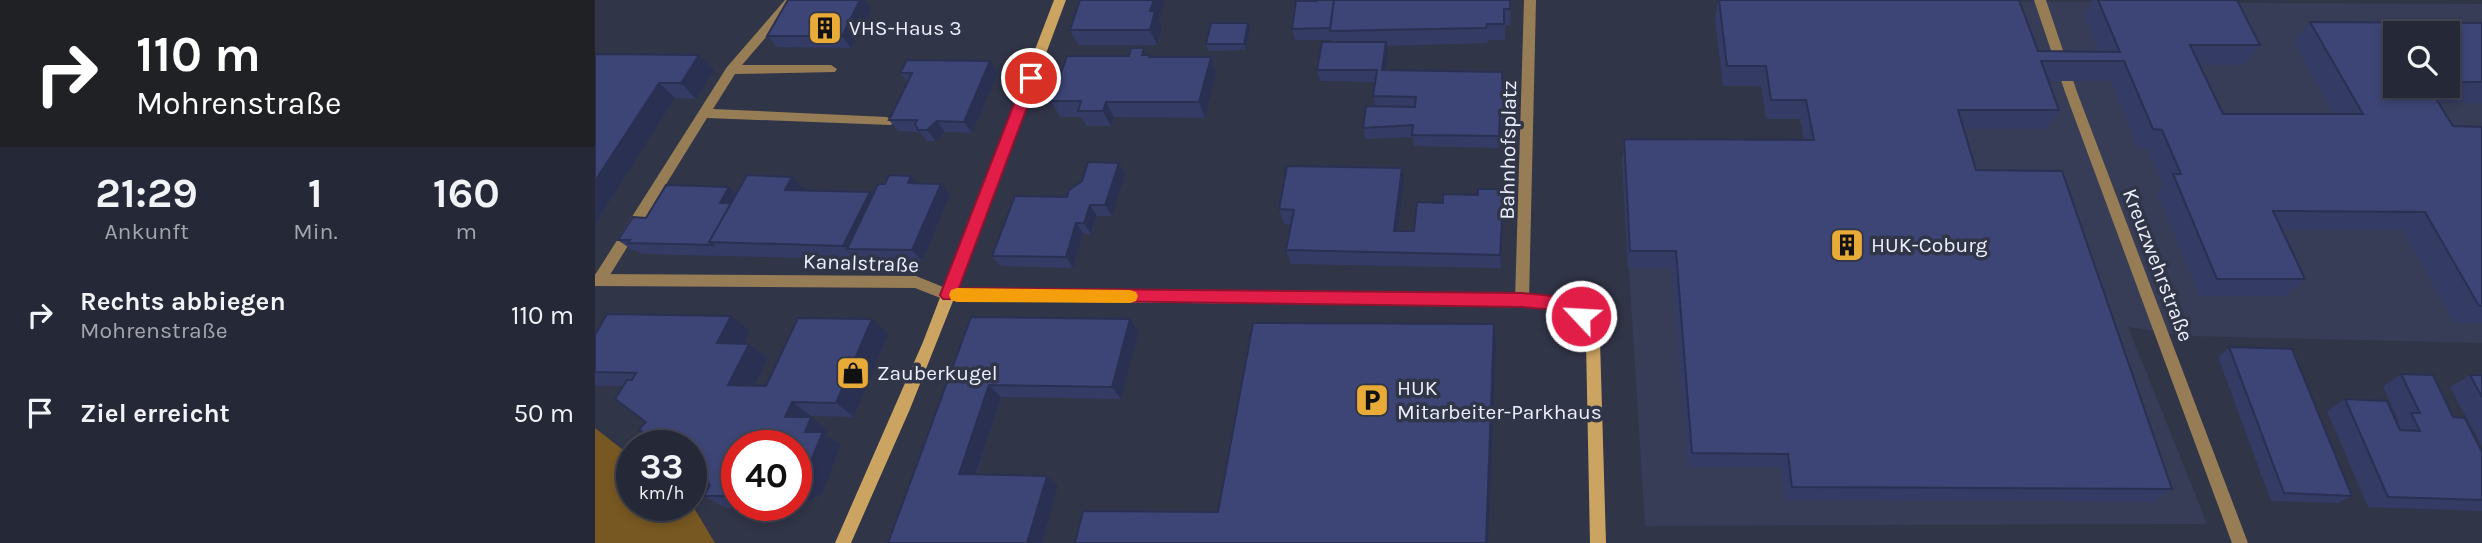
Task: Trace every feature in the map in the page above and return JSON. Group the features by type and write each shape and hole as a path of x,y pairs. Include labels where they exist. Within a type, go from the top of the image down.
{"street":[{"path":"597,279 731,70 792,0"},
{"path":"843,543 877,470 949,295 1060,0"},
{"name":"Bahnhofsplatz","path":"1522,300 1530,0"},
{"name":"Kreuzwehrstraße","path":"2040,0 2071,92 2240,543"},
{"path":"731,70 831,69"},
{"path":"702,113 887,122"},
{"name":"Kanalstraße","path":"597,279 916,282 949,295 1522,300 1558,304 1581,316 1593,341 1598,543"}],"shaded area":[{"name":"HUK-Coburg","path":"1751,0 2482,4 2482,343 2187,336 2128,327 2207,524 1645,526 1622,158 1807,158 1800,119 1766,119 1761,86 1723,86 1715,18 1753,18"},
{"path":"595,428 616,444 616,521 702,521 715,543 595,543"}],"building":[{"path":"788,0 860,0 842,36 767,36"},
{"path":"1080,0 1154,0 1150,11 1155,11 1150,30 1070,30"},
{"path":"1334,0 1330,28 1292,29 1296,1"},
{"path":"1334,0 1510,0 1510,9 1504,9 1504,24 1487,24 1486,28 1330,31"},
{"name":"HUK-Coburg","path":"1719,0 2019,0 2038,51 2120,52 2098,0 2237,0 2260,45 2190,45 2223,114 2363,114 2310,22 2383,22 2383,98 2436,98 2453,126 2482,127 2482,306 2479,306 2425,212 2273,211 2305,279 2217,279 2173,174 2181,174 2162,130 2153,129 2124,61 2041,61 2059,110 1958,110 1976,170 2062,171 2172,489 1792,487 1788,454 1692,453 1676,251 1630,251 1624,139 1814,140 1806,100 1771,100 1766,66 1727,66"},
{"path":"1211,23 1248,23 1244,44 1206,44"},
{"name":"HUK-Coburg","path":"2460,23 2482,23 2482,82 2460,82"},
{"path":"1322,42 1386,42 1382,70 1502,72 1504,115 1500,115 1499,136 1412,135 1413,125 1363,128 1366,106 1415,107 1416,97 1373,96 1377,70 1317,70"},
{"path":"1131,48 1144,48 1142,55 1150,55 1149,57 1211,57 1199,102 1106,102 1103,111 1078,111 1081,101 1051,101 1067,56 1129,56"},
{"path":"595,54 699,55 681,83 659,83 595,181"},
{"path":"907,60 990,61 964,122 937,121 927,130 918,130 915,124 917,120 889,120 912,73 900,73"},
{"path":"1088,162 1119,163 1105,205 1090,205 1084,223 1076,223 1066,257 992,256 1015,196 1067,197 1069,190 1082,181"},
{"path":"1287,166 1402,168 1394,231 1414,231 1417,202 1443,203 1443,194 1478,195 1478,189 1504,189 1500,255 1286,250 1294,210 1279,209"},
{"path":"747,175 792,177 785,190 870,192 843,246 709,242"},
{"path":"889,175 911,176 908,183 941,184 912,250 847,249 878,184 885,184"},
{"path":"666,185 729,187 720,203 731,203 709,242 713,245 628,243 630,240 618,240 633,217 646,218"},
{"path":"607,314 731,316 717,343 749,344 728,385 766,386 798,318 872,319 836,403 792,402 785,417 811,417 806,430 721,430 721,496 707,496 710,485 707,482 707,430 640,430 646,422 615,399 627,380 632,380 636,373 595,372 595,335"},
{"path":"971,317 1130,319 1112,387 989,385 959,474 1047,476 1027,543 888,543"},
{"name":"HUK Mitarbeiter-Parkhaus","path":"1253,323 1494,324 1486,543 1075,543 1083,511 1218,512"},
{"path":"2229,347 2292,349 2352,496 2284,493"},
{"path":"2401,374 2433,375 2453,417 2465,418 2482,452 2482,500 2388,497 2345,399 2387,401 2400,430 2420,431 2411,413 2420,413"},
{"path":"2470,375 2482,375 2482,397"},
{"path":"812,432 823,432 812,458"}],"slow traffic":[{"path":"957,295 1130,296"}],"place":[{"name":"VHS-Haus 3","path":"825,28"},
{"name":"HUK-Coburg","path":"1847,245"},
{"name":"Zauberkugel","path":"853,373"},
{"name":"HUK Mitarbeiter-Parkhaus","path":"1372,400"}],"route":[{"path":"1031,78 949,295 1522,300 1558,304 1581,316"}]}
